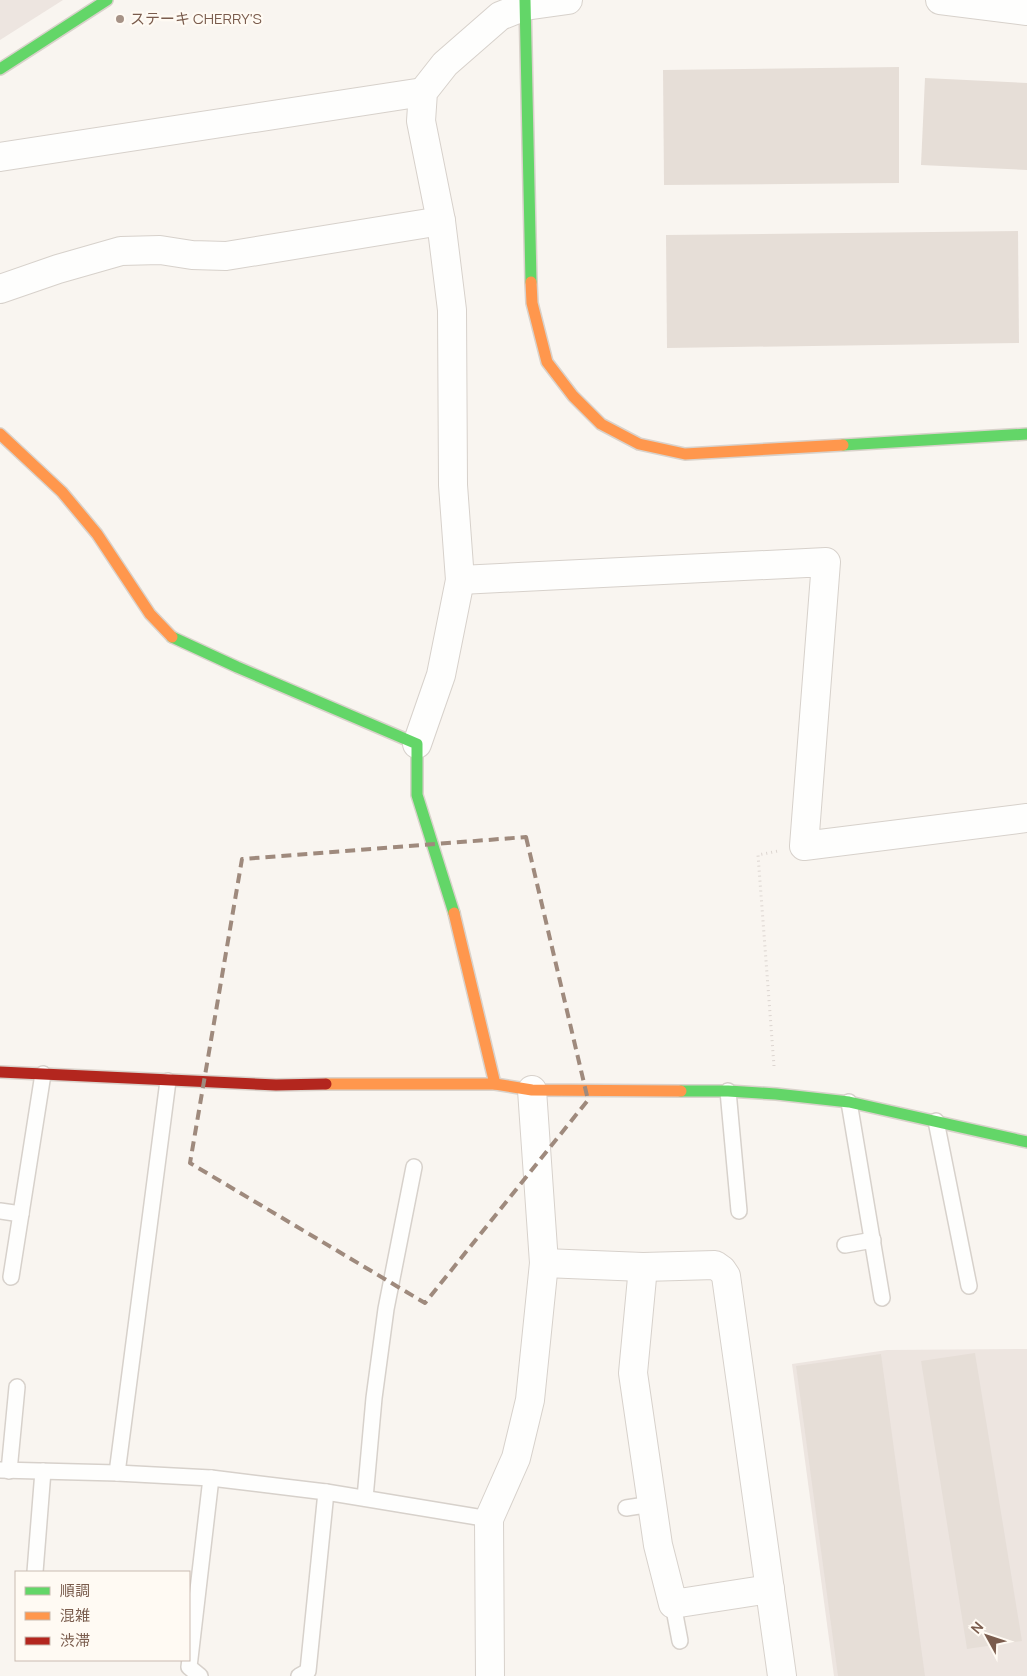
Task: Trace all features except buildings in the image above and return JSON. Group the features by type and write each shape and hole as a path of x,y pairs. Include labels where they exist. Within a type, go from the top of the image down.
{"street":[{"path":"0,69 107,0"},
{"path":"494,1084 452,905 417,795 417,744 441,675 460,580 453,485 452,310 441,221 421,121 423,92 445,64 500,16 525,3 568,0"},
{"path":"940,0 1016,7"},
{"path":"525,3 532,303 547,362 573,396 601,424 640,444 685,454 1027,434"},
{"path":"0,157 423,92"},
{"path":"0,289 58,269 121,252 160,250 192,255 226,256 441,221"},
{"path":"0,434 62,492 96,534 150,614 172,637 417,744"},
{"path":"460,580 826,562 804,846 1027,818"},
{"path":"0,1072 276,1085 375,1083 494,1084 532,1090 728,1091 776,1094 849,1102 1027,1142"},
{"path":"490,1676 489,1519 516,1458 530,1400 544,1263 532,1090"},
{"path":"544,1263 643,1267 715,1265 726,1276 782,1676"},
{"path":"643,1267 632,1373 639,1506 658,1546 673,1604 770,1589"}],"lane":[{"path":"11,1277 43,1074"},
{"path":"117,1473 168,1081"},
{"path":"728,1091 739,1211"},
{"path":"849,1102 882,1298"},
{"path":"936,1121 969,1286"},
{"path":"365,1498 374,1398 386,1309 414,1167"},
{"path":"0,1211 21,1214"},
{"path":"845,1245 873,1240"},
{"path":"16,1387 5,1470 211,1478 326,1492 489,1519"},
{"path":"35,1571 44,1471"},
{"path":"190,1658 211,1478"},
{"path":"299,1676 308,1671 326,1492"},
{"path":"673,1604 680,1641"},
{"path":"190,1661 189,1667 200,1676"}],"path":[{"path":"776,1094 758,855 804,846"}],"highlighted area":[{"path":"526,837 588,1100 425,1303 190,1163 242,859"}],"shaded area":[{"path":"0,0 63,0 0,40"},
{"path":"1027,1349 1027,1676 834,1676 792,1364 887,1350"}],"traffic: fast":[{"path":"0,69 107,0"},
{"path":"525,0 531,282"},
{"path":"843,445 1027,434"},
{"path":"172,637 417,744 417,795 454,913"},
{"path":"681,1091 776,1094 849,1102 1027,1142"}],"traffic: slow":[{"path":"531,282 532,303 547,362 573,396 601,424 639,444 685,454 843,445"},
{"path":"0,434 62,492 97,534 150,614 172,637"},
{"path":"454,913 495,1084"},
{"path":"326,1084 495,1084 532,1090 681,1091"}],"traffic: jam":[{"path":"0,1072 276,1085 326,1084"}],"place":[{"name":"ステーキ CHERRY'S","path":"120,19"}]}
